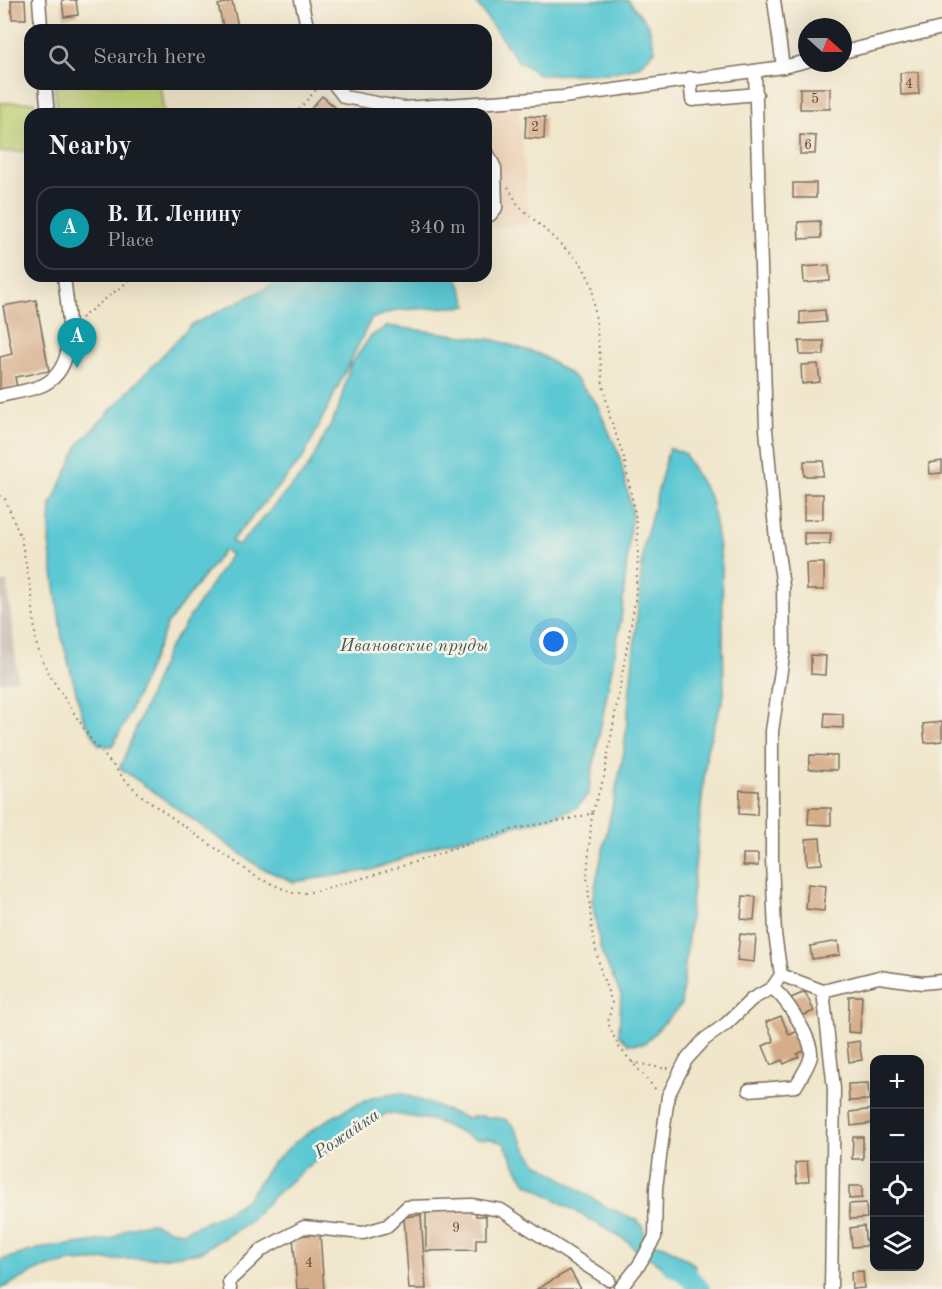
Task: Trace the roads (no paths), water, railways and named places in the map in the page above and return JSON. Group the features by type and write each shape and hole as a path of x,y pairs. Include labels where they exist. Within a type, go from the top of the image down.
{"street":[{"path":"39,0 41,24"},
{"path":"301,0 307,24"},
{"path":"774,0 783,67"},
{"path":"852,50 942,28"},
{"path":"432,108 562,97 798,63"},
{"path":"620,1289 642,1260 655,1237 656,1188 668,1096 686,1060 705,1039 726,1024 752,999 772,987 781,975 775,934 772,859 772,732 784,650 783,586 776,540 766,429 756,71"},
{"path":"685,79 692,100 757,94"},
{"path":"46,90 47,108"},
{"path":"339,90 344,97 391,108"},
{"path":"492,158 495,168 496,200 495,211 492,212"},
{"path":"0,396 45,384 62,368 68,350 69,327 65,282"},
{"path":"781,975 823,991 879,976 921,983 942,981"},
{"path":"749,1090 796,1086 811,1056 807,1037 782,994 772,987"},
{"path":"823,991 834,1089 831,1289"},
{"path":"230,1289 229,1281 263,1249 304,1227 363,1233 387,1226 407,1207 471,1205 501,1210 609,1280"}],"water":[{"path":"474,0 628,0 648,24 655,50 638,67 609,73 540,75 518,61"},
{"name":"Ивановские пруды","path":"279,282 459,282 468,306 397,310 371,319 303,458 231,541 239,545 308,468 338,410 350,366 370,337 387,326 495,340 541,355 573,376 596,403 619,454 632,511 621,620 588,794 577,807 552,817 445,842 372,870 294,882 261,868 120,768 167,651 231,555 224,550 168,623 125,723 112,746 99,745 83,718 62,638 49,543 51,505 80,443 191,325"},
{"path":"669,448 684,453 711,500 722,566 724,695 707,749 681,1005 645,1043 629,1044 619,1035 621,995 601,951 592,901 624,752 644,545"},
{"path":"401,1093 466,1118 480,1116 505,1119 514,1127 536,1162 606,1207 637,1220 643,1227 645,1236 655,1244 665,1246 694,1264 696,1272 689,1283 676,1278 652,1259 640,1254 627,1241 527,1183 504,1143 490,1139 475,1139 432,1120 387,1113 344,1139 313,1162 275,1195 248,1223 200,1252 166,1257 71,1262 38,1270 0,1289 1,1260 38,1249 112,1239 126,1229 143,1224 153,1223 182,1232 218,1217 242,1203 271,1165 294,1143 324,1122 374,1097"}],"waterway":[{"name":"Рожайка","path":"671,1265 686,1274 700,1289"}],"place":[{"name":"В. И. Ленину","path":"77,368"}]}
